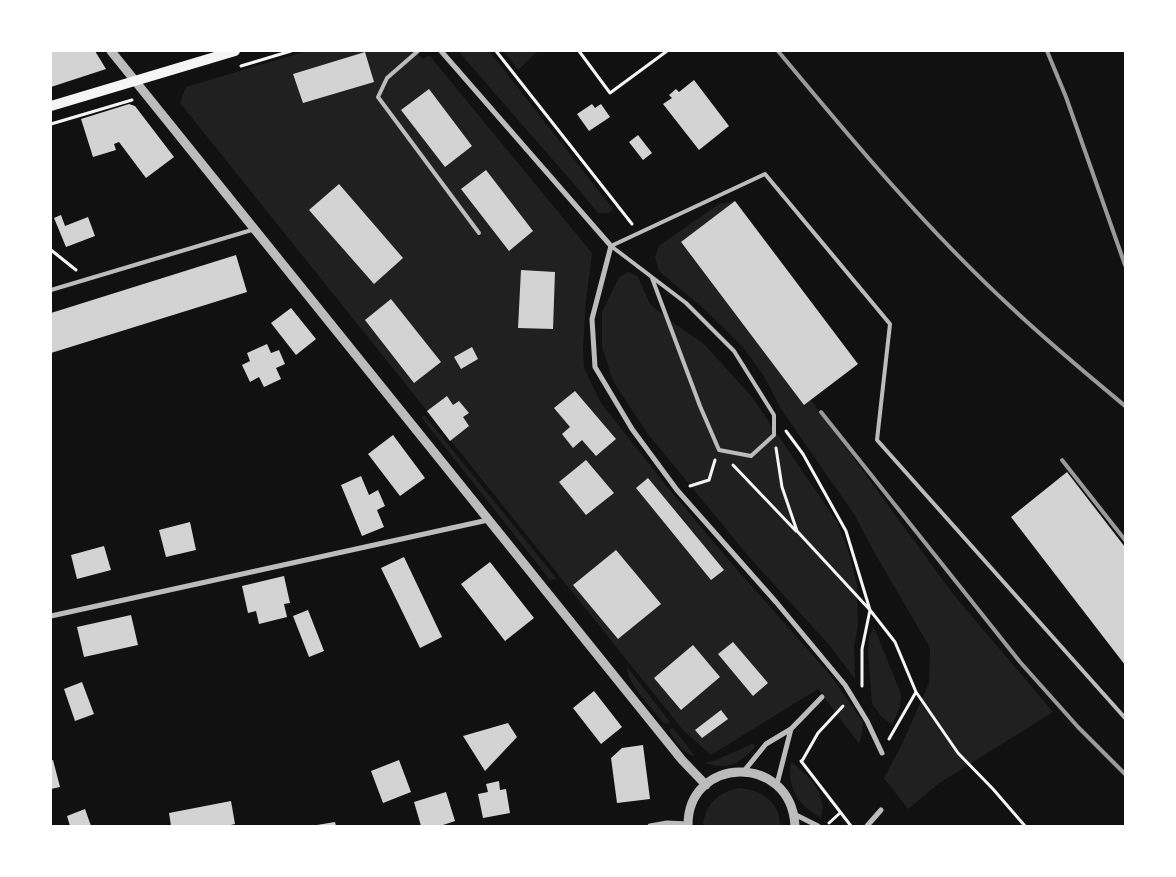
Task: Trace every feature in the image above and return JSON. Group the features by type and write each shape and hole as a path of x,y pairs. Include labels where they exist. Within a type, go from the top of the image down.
{"main road":[{"path":"51,106 236,51"}],"street":[{"path":"111,51 682,760 706,785"},
{"path":"441,51 611,246 592,319 595,367 632,429 677,490 783,609 845,686 862,712 882,753"},
{"path":"51,616 488,520"},
{"path":"744,771 766,744 791,729 822,697"},
{"path":"777,784 791,729"},
{"path":"650,826 667,823 688,825 690,808 695,798 706,785 722,775 744,771 757,773 768,778 786,793 794,814 795,826"},
{"path":"867,826 881,810"},
{"path":"794,814 818,826"}],"lane":[{"path":"418,51 387,78 378,97 478,233"},
{"path":"652,278 700,406 719,450 751,456 774,434 774,415 734,351 686,303 611,246 764,174 890,324 877,440 1125,718"},
{"path":"51,290 255,229"}],"path":[{"path":"496,51 639,233"},
{"path":"579,51 610,93 667,51"},
{"path":"51,124 137,98"},
{"path":"51,250 76,270 83,280"},
{"path":"774,415 803,454 846,530 870,610 862,649 862,712"},
{"path":"774,434 782,487 797,531"},
{"path":"677,490 709,480 719,450 870,610 895,642 916,692 958,753 993,788 1025,826"},
{"path":"882,753 916,692"},
{"path":"802,761 818,733 846,703 822,697"},
{"path":"796,759 802,761 851,826"},
{"path":"830,822 840,813"}],"shaded area":[{"path":"307,51 415,51 423,59 429,55 592,253 586,301 583,348 584,368 601,403 726,557 831,676 863,722 859,744 818,689 711,755 683,730 180,103 186,87"},
{"path":"458,51 489,51 613,209 609,213 598,213"},
{"path":"504,51 538,51 518,70"},
{"path":"735,201 681,243 804,404 811,400 953,594 1053,712 938,784 908,809 884,778 903,742 929,683 930,648 854,514 781,409 764,376 743,347 702,307 659,271 655,257 659,246 673,236 719,204"},
{"path":"629,272 638,277 650,304 704,344 752,397 837,522 848,550 857,585 858,626 854,646 855,679 830,646 750,558 647,433 613,381 602,347 602,312 619,277"},
{"path":"425,416 557,579 550,580 425,422 422,418"},
{"path":"874,627 901,694 900,707 892,725 882,717 872,704 868,652 869,637"},
{"path":"627,667 670,722 666,724 663,722 641,696 631,681"},
{"path":"673,728 693,756 686,752 677,742 669,731"},
{"path":"752,744 756,746 744,758 733,764 721,766 704,763 716,760"},
{"path":"791,762 815,786 822,801 821,818 800,802 796,795 791,781"},
{"path":"738,788 761,794 773,803 777,810 780,826 703,826 706,811 714,801 724,793"}],"building":[{"path":"51,51 95,51 106,69 51,87"},
{"path":"365,52 374,82 303,103 293,74"},
{"path":"694,80 729,126 699,150 663,104 672,98 669,95 676,89 679,92"},
{"path":"429,89 472,146 445,167 401,110"},
{"path":"129,104 135,106 174,157 146,178 119,142 114,144 116,150 93,157 81,119"},
{"path":"592,104 595,108 601,104 610,117 589,131 577,114"},
{"path":"638,135 652,153 643,160 629,142"},
{"path":"486,170 533,231 509,251 461,189"},
{"path":"339,184 403,258 374,284 309,210"},
{"path":"735,201 858,364 804,405 681,242"},
{"path":"61,215 65,226 88,217 95,236 66,247 54,218"},
{"path":"236,255 247,292 51,353 51,313"},
{"path":"521,270 555,272 553,329 518,328"},
{"path":"391,299 441,362 414,383 365,320"},
{"path":"291,308 316,339 296,355 271,323"},
{"path":"267,344 271,353 279,350 285,364 276,368 281,379 264,387 259,377 250,382 242,365 250,361 247,353"},
{"path":"472,347 478,359 461,369 454,357"},
{"path":"575,391 616,439 596,456 582,440 573,448 562,434 570,427 554,408"},
{"path":"447,396 453,405 459,401 469,413 463,417 469,426 450,441 427,411"},
{"path":"393,435 425,478 400,496 368,454"},
{"path":"586,460 614,493 586,515 559,482"},
{"path":"1067,472 1125,547 1125,665 1011,517"},
{"path":"361,476 369,495 378,490 385,506 377,510 384,527 362,536 341,485"},
{"path":"648,478 724,570 711,580 636,488"},
{"path":"190,522 196,550 166,557 159,530"},
{"path":"104,546 111,570 77,579 71,555"},
{"path":"616,550 661,604 618,639 573,585"},
{"path":"404,557 442,637 420,648 381,568"},
{"path":"490,562 534,618 505,641 461,584"},
{"path":"284,576 290,603 284,604 287,617 259,624 256,611 248,613 242,586"},
{"path":"308,610 324,651 309,657 293,616"},
{"path":"131,615 138,645 84,657 77,627"},
{"path":"733,642 768,683 753,696 718,654"},
{"path":"693,645 720,677 681,710 654,678"},
{"path":"82,682 94,714 75,721 64,689"},
{"path":"594,691 622,727 601,744 573,708"},
{"path":"721,710 728,719 702,738 695,730"},
{"path":"508,723 517,737 485,771 463,736"},
{"path":"643,745 650,799 617,803 611,758 622,748"},
{"path":"53,760 60,787 51,789 51,761"},
{"path":"399,760 411,792 383,803 371,771"},
{"path":"499,781 500,790 506,789 510,813 483,818 478,794 488,792 486,784"},
{"path":"446,792 455,821 440,826 421,826 414,802"},
{"path":"231,801 235,824 226,826 171,826 169,813"},
{"path":"85,809 91,826 70,826 67,816"},
{"path":"335,822 336,826 317,826 317,825"}],"railway":[{"path":"778,51 862,151 950,248 1027,322 1125,406"},
{"path":"1047,51 1066,97 1125,265"},
{"path":"821,412 1020,662 1078,727 1125,774"},
{"path":"1062,460 1125,540"}]}
